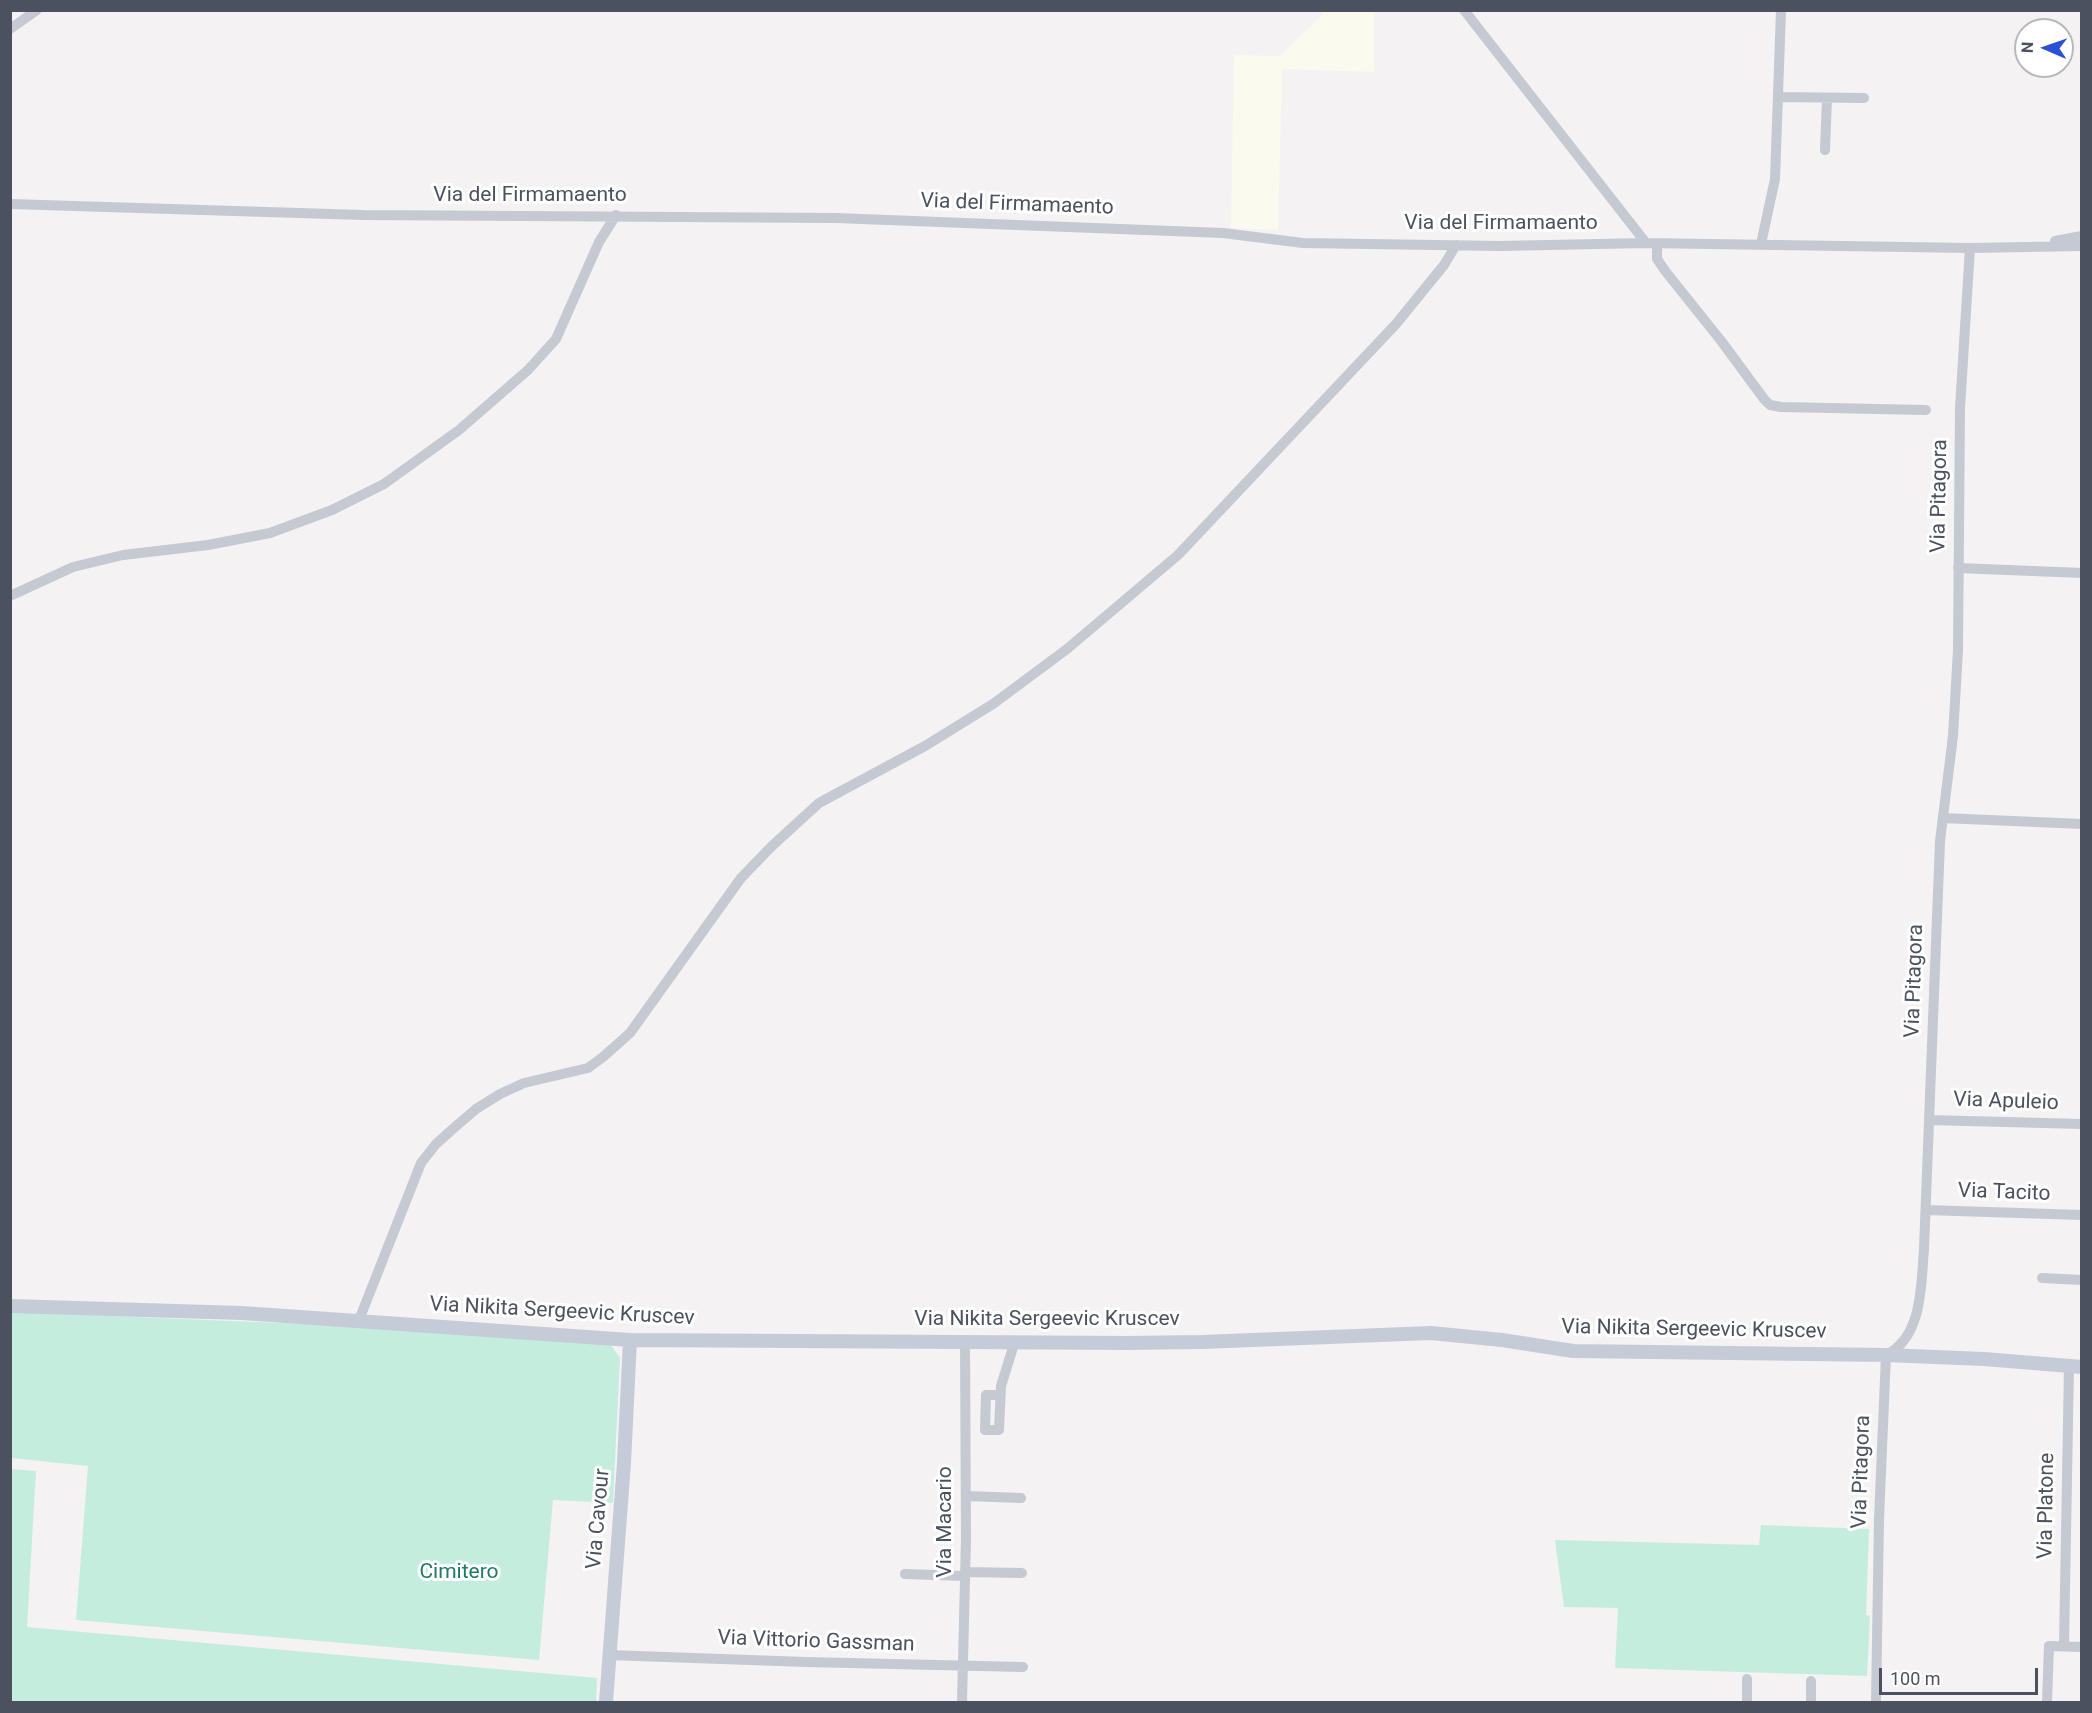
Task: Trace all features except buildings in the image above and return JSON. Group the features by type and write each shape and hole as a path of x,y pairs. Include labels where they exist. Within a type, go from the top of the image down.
{"main road":[{"name":"Via Nikita Sergeevic Kruscev","path":"10,1306 242,1313 630,1340 1202,1342 1431,1333 1502,1340 1573,1351 1886,1355 2075,1366"},
{"name":"Via Cavour","path":"606,1702 624,1463 630,1340"}],"street":[{"path":"10,29 37,10"},
{"path":"1464,10 1652,243 1657,258 1666,272 1770,405 1926,410"},
{"path":"1761,244 1775,179 1781,10"},
{"path":"1779,97 1864,98"},
{"path":"1825,150 1827,98"},
{"name":"Via del Firmamaento","path":"10,204 363,215 919,221 1223,233 1303,243 1456,245 1652,243 1970,249 2082,246"},
{"path":"10,596 73,567 123,555 208,545 270,533 332,510 384,484 459,430 528,370 556,339 599,242 616,216"},
{"name":"Via del Firmamaento","path":"2020,247 2082,236"},
{"path":"358,1320 421,1163 436,1144 476,1109 500,1094 524,1083 588,1068 603,1057 630,1033 741,878 819,803 925,746 993,704 1067,649 1179,555 1396,324 1444,265 1456,245"},
{"name":"Via Pitagora","path":"1876,1702 1879,1519 1886,1355 1898,1349 1910,1333 1919,1302 1926,1210 1939,853 1953,736 1958,650 1960,408 1970,249"},
{"path":"1958,568 2082,573"},
{"path":"1943,818 2082,825"},
{"name":"Via Apuleio","path":"1929,1120 2082,1124"},
{"name":"Via Tacito","path":"1926,1210 2082,1215"},
{"path":"2042,1278 2082,1280"},
{"name":"Via Macario","path":"962,1702 966,1496 965,1341"},
{"path":"965,1424 985,1424 986,1395 1000,1395 1003,1376 1015,1341"},
{"name":"Via Platone","path":"2064,1646 2075,1366"},
{"path":"966,1496 1021,1498"},
{"path":"905,1575 1022,1573"},
{"path":"2047,1702 2049,1646 2082,1647"},
{"name":"Via Vittorio Gassman","path":"609,1655 1023,1667"},
{"path":"1747,1679 1747,1702"},
{"path":"1811,1681 1811,1702"}],"shaded area":[{"path":"1327,10 1374,11 1374,72 1282,69 1278,230 1231,228 1234,55 1280,56"}],"green space":[{"name":"Cimitero","path":"11,1312 357,1326 611,1345 620,1358 613,1503 553,1500 539,1660 76,1620 88,1466 11,1458"},
{"path":"10,1469 36,1471 27,1627 597,1678 596,1702 11,1702"},
{"path":"1761,1525 1869,1529 1866,1615 1870,1616 1867,1676 1615,1668 1618,1608 1564,1607 1555,1540 1759,1545"}]}
